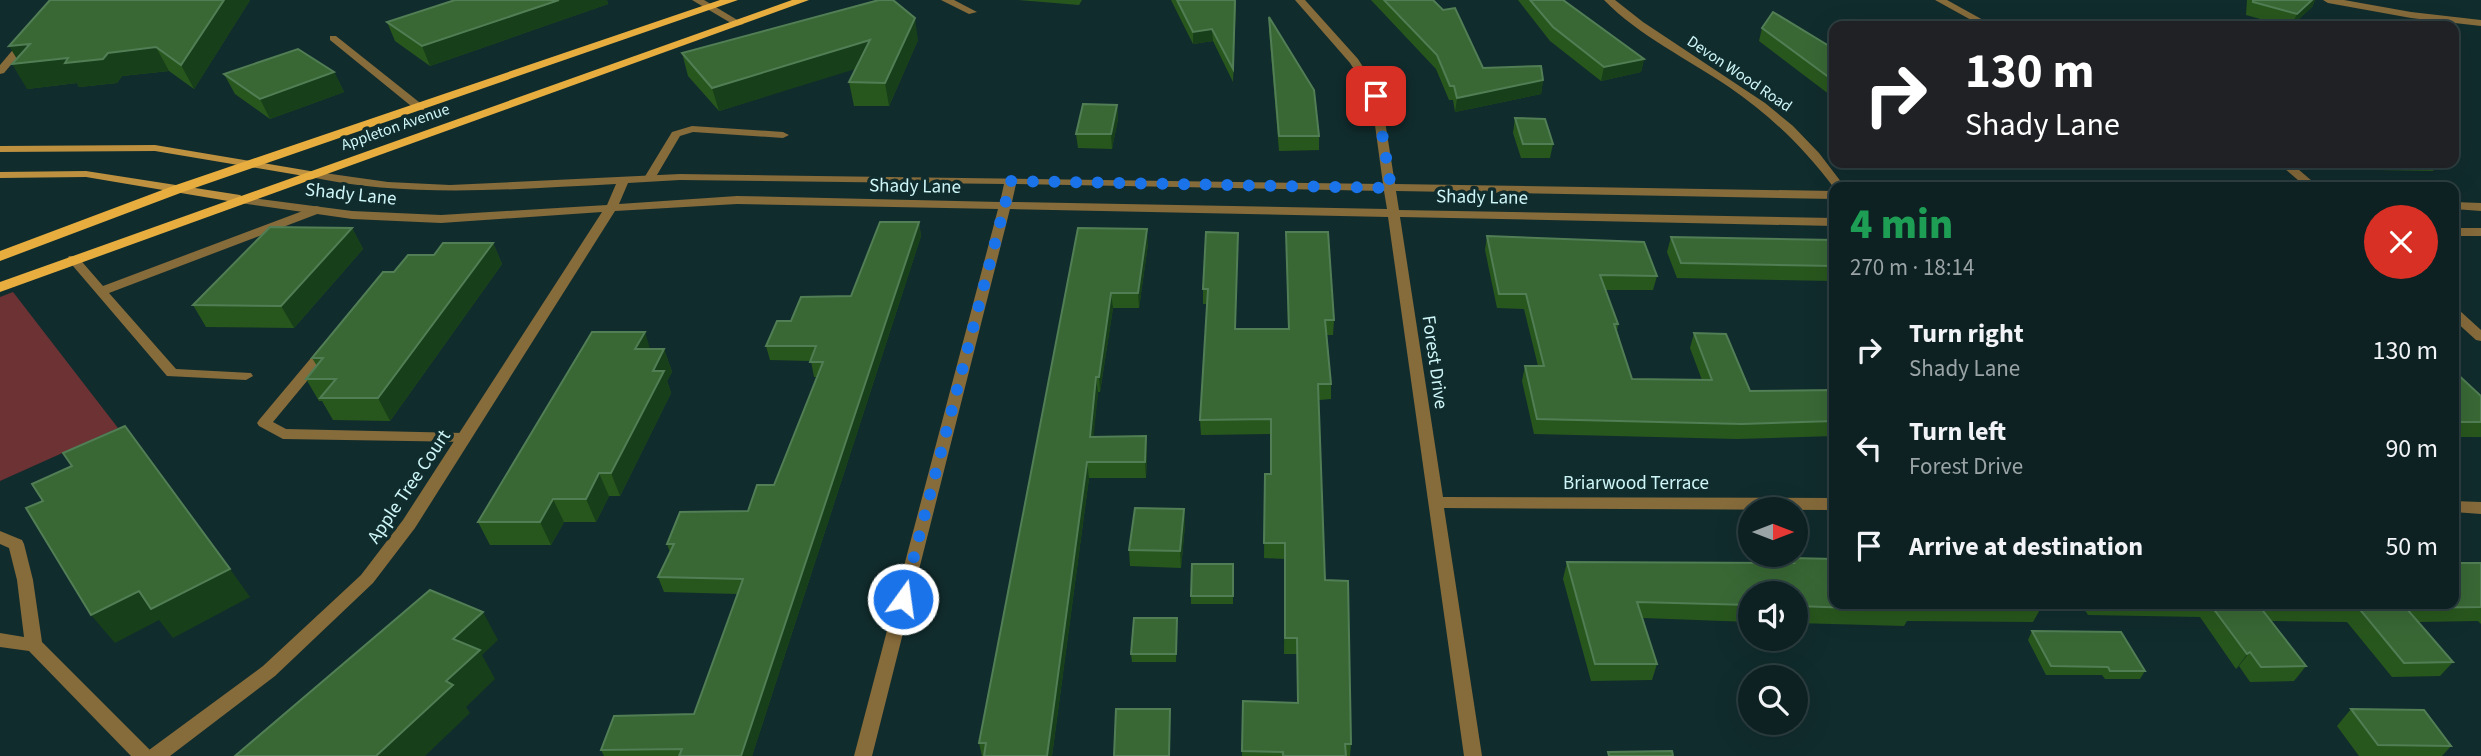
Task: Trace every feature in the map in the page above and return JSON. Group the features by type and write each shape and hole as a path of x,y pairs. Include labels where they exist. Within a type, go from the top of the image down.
{"main road":[{"name":"Appleton Avenue","path":"0,256 178,189 732,0"},
{"name":"Appleton Avenue","path":"0,287 803,0"}],"street":[{"path":"697,0 738,24"},
{"path":"946,0 972,12"},
{"name":"Forest Drive","path":"1300,0 1369,82 1376,96 1473,756"},
{"name":"Devon Wood Road","path":"1609,0 1643,27 1774,113 1799,134 1835,182"},
{"path":"1940,0 1980,21"},
{"path":"2328,0 2412,15 2481,23"},
{"path":"0,71 35,30"},
{"path":"333,38 420,108"},
{"path":"650,178 676,134 692,129 783,135"},
{"name":"Shady Lane","path":"0,149 155,148 388,185 450,189 650,178 1011,181 1829,195"},
{"path":"2290,168 2307,182"},
{"name":"Shady Lane","path":"0,175 86,174 316,210 441,219 737,201 1829,222"},
{"name":"Apple Tree Court","path":"156,756 269,671 366,579 409,524 464,439 611,208 624,180"},
{"path":"863,756 1011,181"},
{"path":"2459,206 2481,207"},
{"path":"102,291 316,210"},
{"path":"2459,232 2481,232"},
{"path":"73,259 172,373 246,376"},
{"path":"2459,317 2481,337"},
{"path":"340,332 264,423 284,434 464,439"},
{"name":"Briarwood Terrace","path":"1437,502 1829,504"},
{"path":"2459,508 2481,508"},
{"path":"0,537 16,544 25,580 34,646"},
{"path":"0,640 34,646 143,756"}],"shaded area":[{"path":"13,292 118,428 0,481 0,297"}],"building":[{"path":"50,0 224,0 181,65 156,47 108,53 103,59 65,63 68,58 12,64 30,44 9,46"},
{"path":"455,0 559,0 422,46 387,22"},
{"path":"879,0 893,0 915,18 885,83 849,82 870,40 712,88 682,53"},
{"path":"1177,0 1235,0 1233,69 1212,29 1193,32"},
{"path":"1384,0 1433,0 1443,10 1455,8 1483,68 1541,66 1543,80 1457,98 1454,86 1450,86 1437,55"},
{"path":"1530,0 1563,0 1644,59 1604,67 1553,27"},
{"path":"2253,0 2312,0 2297,14"},
{"path":"1773,12 1829,46 1829,77 1762,28"},
{"path":"1269,17 1314,90 1319,136 1279,136"},
{"path":"298,49 334,72 260,99 224,74"},
{"path":"1083,104 1117,105 1111,134 1076,134"},
{"path":"1515,118 1545,119 1553,144 1523,144"},
{"path":"880,222 919,222 741,756 679,756 682,749 601,750 614,716 694,714 743,579 658,577 674,544 667,544 680,512 748,511 757,485 774,485 823,362 810,362 816,346 766,346 777,321 791,321 801,297 851,296"},
{"path":"270,227 352,228 281,306 193,305"},
{"path":"1078,228 1147,229 1138,293 1111,293 1099,377 1096,377 1090,437 1146,436 1145,462 1087,462 1047,756 984,756 986,743 979,743"},
{"path":"1206,232 1238,233 1235,329 1289,329 1286,232 1328,232 1334,320 1325,320 1331,384 1318,384 1325,580 1348,581 1351,744 1345,744 1346,756 1283,756 1283,752 1242,751 1243,701 1298,703 1297,638 1285,638 1285,543 1264,543 1265,474 1271,474 1271,419 1200,420 1208,289 1203,289"},
{"path":"1487,236 1644,242 1657,276 1600,275 1618,324 1614,324 1632,379 1712,380 1694,333 1726,334 1750,391 1829,390 1829,421 1742,424 1537,419 1525,366 1544,366 1526,294 1499,294"},
{"path":"1671,237 1829,240 1829,266 1681,263"},
{"path":"443,243 493,243 378,398 320,398 336,379 306,379 323,358 312,358 383,272 394,272 408,255 434,255"},
{"path":"592,332 645,332 635,349 664,349 653,371 664,371 611,473 599,473 586,499 553,499 540,522 478,522"},
{"path":"2459,376 2481,396 2481,422 2459,422"},
{"path":"125,426 230,569 151,609 139,591 91,615 26,508 43,501 32,484 72,466 63,453"},
{"path":"1135,508 1184,509 1180,551 1129,550"},
{"path":"1808,558 1829,559 1829,607 1808,606 1808,581 1738,581 1738,605 1637,602 1657,664 1595,664 1567,562 1738,563 1738,567 1808,567"},
{"path":"2459,563 2481,563 2481,607 2459,607"},
{"path":"1192,564 1233,564 1233,596 1191,596"},
{"path":"430,590 483,612 453,639 480,650 446,681 453,685 376,756 235,756"},
{"path":"2214,609 2262,609 2306,666 2261,667 2250,652 2247,654"},
{"path":"2360,609 2407,609 2453,662 2404,663"},
{"path":"1134,618 1177,618 1176,654 1131,654"},
{"path":"2032,631 2121,632 2145,671 2051,666"},
{"path":"1116,709 1170,709 1169,756 1114,756"},
{"path":"2351,709 2424,710 2451,746 2378,745"},
{"path":"1672,751 1673,756 1609,756 1608,752"}],"route":[{"path":"903,599 1011,181 1391,188 1376,96"}]}
